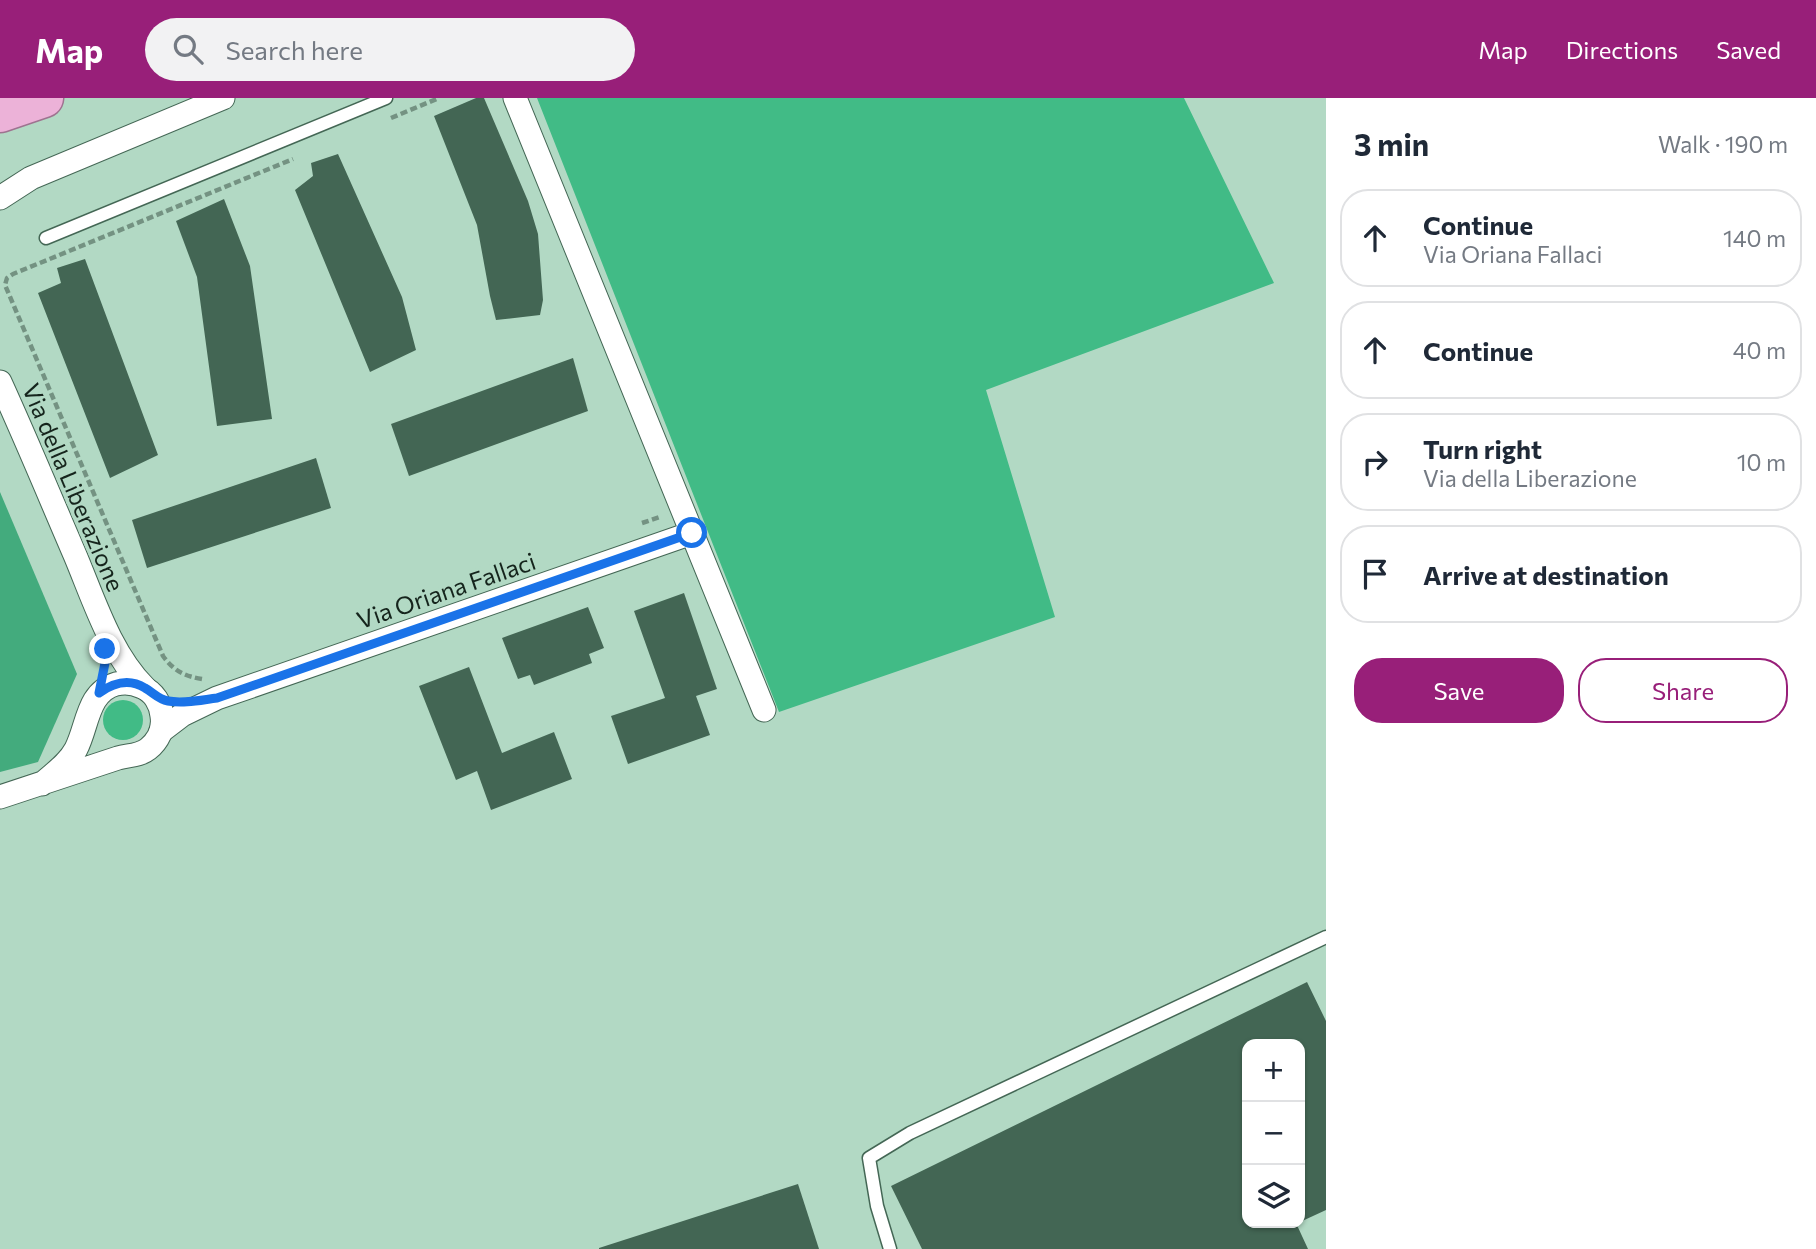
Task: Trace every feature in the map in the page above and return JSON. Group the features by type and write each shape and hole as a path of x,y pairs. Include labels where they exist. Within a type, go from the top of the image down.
{"highway":[{"path":"0,113 44,98"}],"street":[{"path":"0,198 31,178 223,98"},
{"path":"515,98 764,710"},
{"name":"Via della Liberazione","path":"0,382 99,613 126,666 150,692"},
{"name":"Via Oriana Fallaci","path":"211,689 692,533"},
{"name":"Via della Liberazione","path":"99,613 105,649 99,693"},
{"path":"42,784 69,761 80,739 92,703 99,693 109,686 121,682 134,683 164,700 182,702 211,689"},
{"path":"161,731 211,689"},
{"path":"0,797 147,750 161,731 163,719 161,706 150,692"},
{"path":"88,715 93,738 101,748 123,757"}],"lane":[{"path":"46,238 386,98"},
{"path":"890,1249 877,1206 869,1158 910,1133 1326,937"}],"path":[{"path":"387,119 439,98"},
{"path":"211,689 171,668 163,656 5,285 7,278 13,274 297,157"},
{"path":"638,525 668,514"}],"green space":[{"path":"537,98 1184,98 1274,283 986,390 1055,617 779,712"},
{"path":"0,492 77,674 38,762 0,772"},
{"path":"123,700 137,706 143,720 137,734 123,740 109,734 103,720 109,706"}],"building":[{"path":"476,98 484,98 528,201 538,234 543,300 540,315 496,320 477,225 434,116"},
{"path":"338,154 402,297 416,350 370,372 295,190 313,176 311,163"},
{"path":"224,199 250,266 272,419 217,426 197,277 176,221"},
{"path":"85,259 158,455 110,478 38,293 61,283 57,268"},
{"path":"573,358 588,411 409,476 391,424"},
{"path":"316,458 331,508 147,568 132,520"},
{"path":"684,593 717,689 696,696 710,735 628,764 611,716 665,698 634,611"},
{"path":"588,607 604,648 589,654 592,663 534,685 530,675 518,679 502,638"},
{"path":"469,667 502,753 554,732 572,779 491,810 477,771 456,780 419,686"},
{"path":"1307,982 1326,1021 1326,1210 1305,1220 1305,1039 1242,1039 1242,1228 1298,1228 1308,1249 922,1249 891,1186"},
{"path":"798,1184 819,1249 599,1249 599,1248"}],"route":[{"path":"105,649 99,693 121,682 134,683 164,700 182,702 217,698 692,533"}]}
